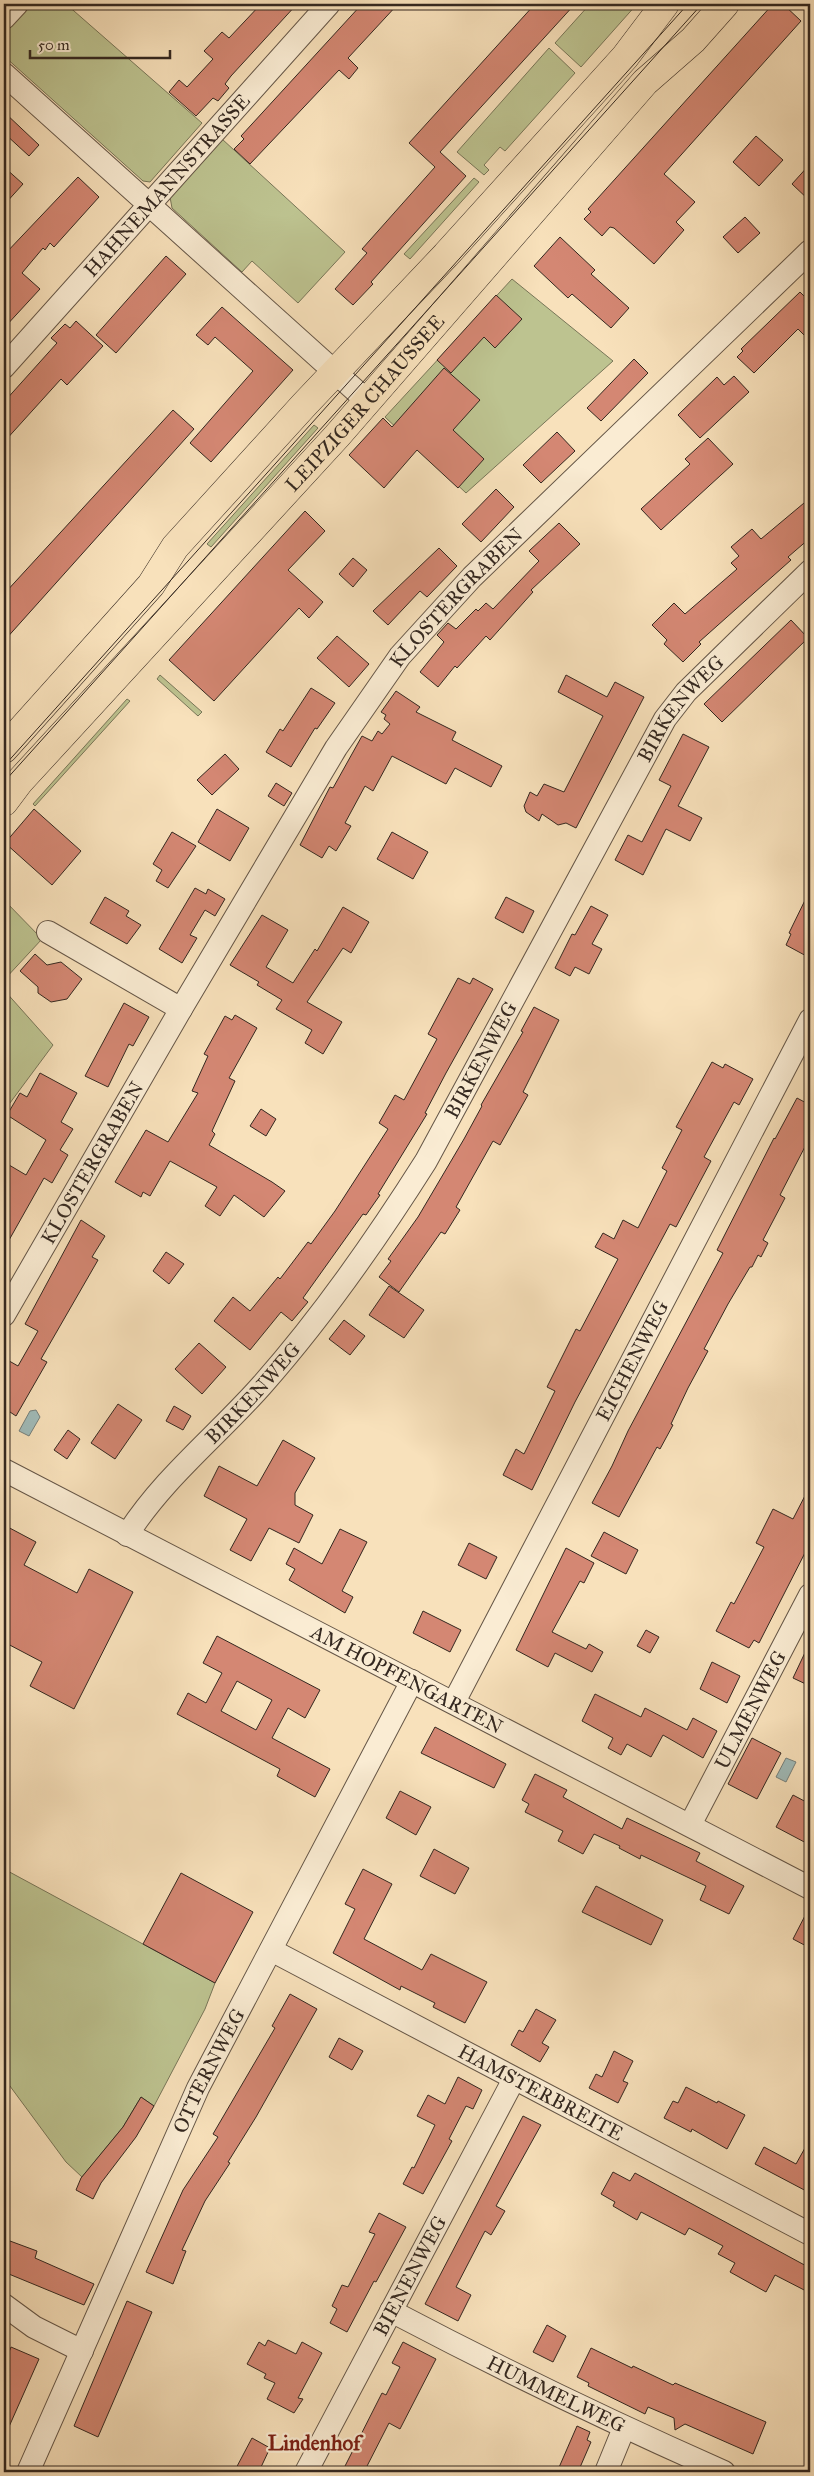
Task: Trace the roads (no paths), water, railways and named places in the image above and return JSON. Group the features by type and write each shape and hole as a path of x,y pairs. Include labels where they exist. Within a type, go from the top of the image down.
{"main road":[{"name":"LEIPZIGER CHAUSSEE","path":"4,749 151,585 175,547 446,255 618,65 665,4"},
{"name":"LEIPZIGER CHAUSSEE","path":"4,802 19,782 172,613 213,572 337,436 366,400 645,82 693,40 725,4"}],"street":[{"path":"4,18 17,4"},
{"name":"HAHNEMANNSTRASSE","path":"4,367 329,4"},
{"path":"4,74 366,400"},
{"name":"KLOSTERGRABEN","path":"4,1315 325,765 400,656 478,571 810,251"},
{"name":"BIRKENWEG","path":"128,1535 159,1490 261,1386 320,1317 392,1215 426,1161 672,708 758,620 810,572"},
{"path":"48,932 181,1009"},
{"name":"EICHENWEG","path":"454,1702 810,1020"},
{"name":"AM HOPFENGARTEN","path":"4,1470 810,1888"},
{"name":"ULMENWEG","path":"690,1825 810,1595"},
{"name":"OTTERNWEG","path":"28,2472 198,2088 412,1681"},
{"name":"HAMSTERBREITE","path":"271,1950 810,2234"},
{"name":"BIENENWEG","path":"306,2472 514,2079"},
{"path":"4,2306 34,2327 82,2351"},
{"name":"HUMMELWEG","path":"391,2311 507,2372 624,2428 724,2472"},
{"path":"606,2472 624,2428"}],"water":[{"path":"36,1410 40,1417 29,1436 19,1431 30,1411"},
{"path":"786,1758 796,1762 786,1782 776,1777"}],"tram line":[{"path":"4,766 688,4"},
{"path":"4,782 702,4"}],"district":[{"name":"Lindenhof","path":"314,2443"}]}
